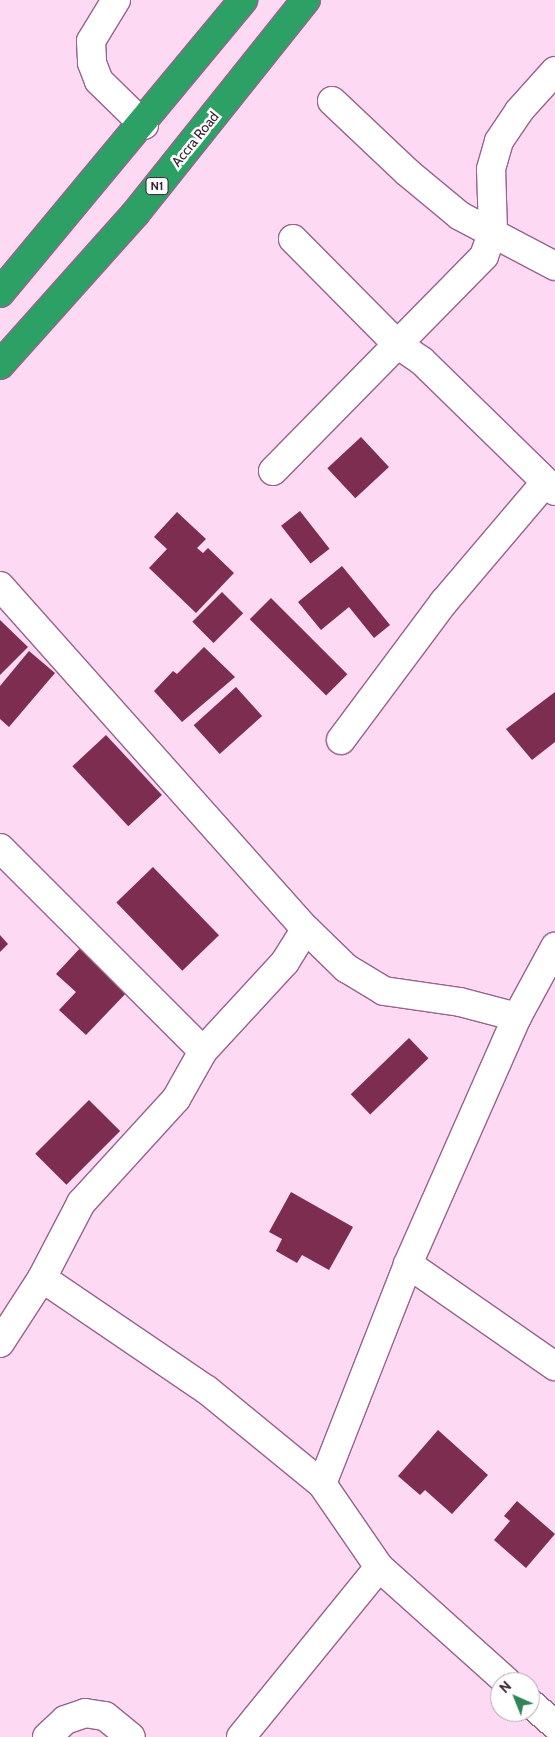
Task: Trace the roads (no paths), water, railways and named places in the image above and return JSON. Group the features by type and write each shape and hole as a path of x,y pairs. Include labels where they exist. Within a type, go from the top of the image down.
{"highway":[{"path":"0,293 144,124 243,0"},
{"name":"Accra Road","path":"0,365 135,214 306,0"}],"street":[{"path":"116,0 91,41 92,62 99,80 144,124"},
{"path":"273,471 397,344 462,282 484,256 493,231 491,169 499,141 519,110 555,71"},
{"path":"332,101 407,172 460,216 493,231 555,266"},
{"path":"294,239 397,344 422,361 550,487 444,602 341,740"},
{"path":"0,586 306,930 346,968 384,991 460,1002 517,1017"},
{"path":"0,848 203,1051"},
{"path":"0,1343 42,1278 81,1203 176,1099 203,1051 285,962 306,930"},
{"path":"322,1484 408,1264 517,1017 555,947"},
{"path":"408,1264 555,1366"},
{"path":"42,1278 207,1390 322,1484 379,1567 496,1672"},
{"path":"241,1737 379,1567"},
{"path":"540,1712 555,1725"},
{"path":"47,1737 65,1720 85,1713 105,1716 131,1737"}]}
